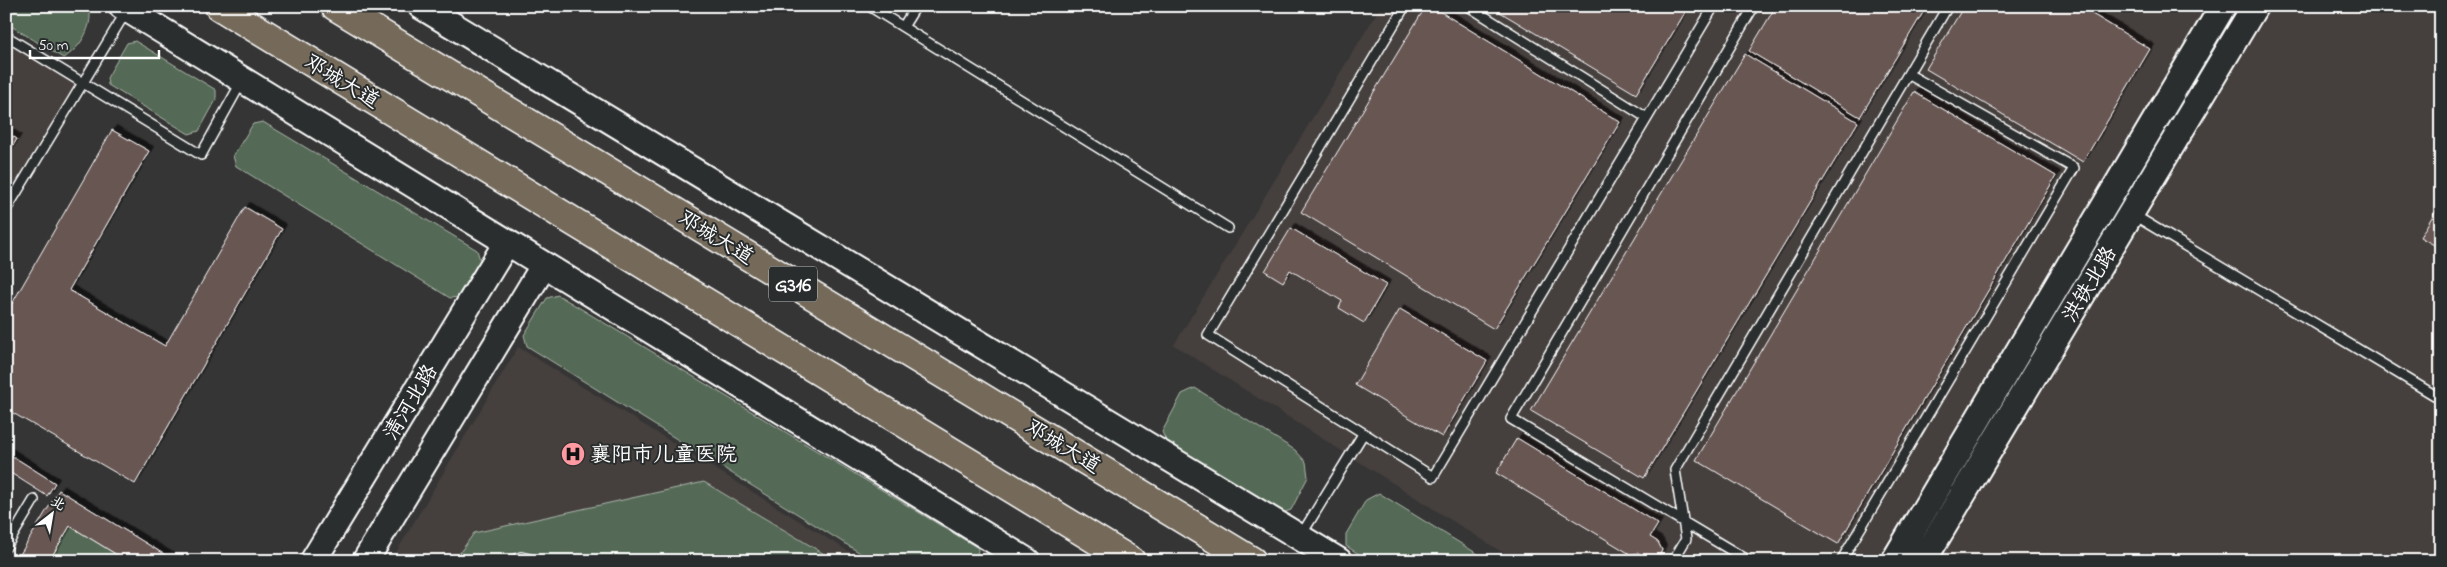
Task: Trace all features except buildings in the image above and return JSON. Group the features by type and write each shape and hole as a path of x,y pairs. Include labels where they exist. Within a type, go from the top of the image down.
{"highway":[{"name":"邓城大道","path":"219,6 1131,561"},
{"name":"邓城大道","path":"335,6 1252,561"}],"street":[{"path":"421,6 1339,561"},
{"name":"洪铁北路","path":"1923,561 2119,207 2223,6"},
{"name":"洪铁北路","path":"1894,561 2119,207 2255,6"},
{"path":"125,8 1027,561"},
{"name":"清河北路","path":"313,561 507,242"},
{"name":"清河北路","path":"365,561 544,265"}],"lane":[{"path":"870,6 1228,228"},
{"path":"904,27 916,6"},
{"path":"1405,6 1208,334 1433,477 1714,6"},
{"path":"1468,6 1648,118"},
{"path":"1749,561 1511,419 1754,6"},
{"path":"1673,561 1686,539 1675,470 1948,6"},
{"path":"6,210 84,82 125,8"},
{"path":"6,36 201,155 242,80"},
{"path":"1840,561 2074,168 1908,74"},
{"path":"2119,207 2441,398"},
{"path":"1300,537 1363,434"},
{"path":"6,547 34,500"},
{"path":"511,561 521,557 538,561"}],"shaded area":[{"path":"1381,6 2441,6 2441,561 1516,561 1174,345"},
{"path":"6,36 84,83 6,210"},
{"name":"襄阳市儿童医院","path":"518,347 864,561 391,561"}],"green space":[{"path":"6,6 79,6 90,13 90,19 86,33 79,45 63,58 6,23"},
{"path":"135,41 216,90 216,100 199,131 189,134 108,85 107,78 127,43"},
{"path":"263,122 477,250 480,260 459,297 450,298 236,166 233,156 253,124"},
{"path":"558,295 978,548 977,560 873,561 527,346 524,335 547,298"},
{"path":"1195,388 1295,450 1306,462 1308,477 1291,510 1280,514 1167,443 1162,432 1182,394"},
{"path":"704,482 836,561 454,561 474,533"},
{"path":"1379,493 1489,561 1370,561 1346,546 1346,534 1366,500"},
{"path":"70,526 127,561 49,561"}],"place":[{"name":"襄阳市儿童医院","path":"573,454"}]}
